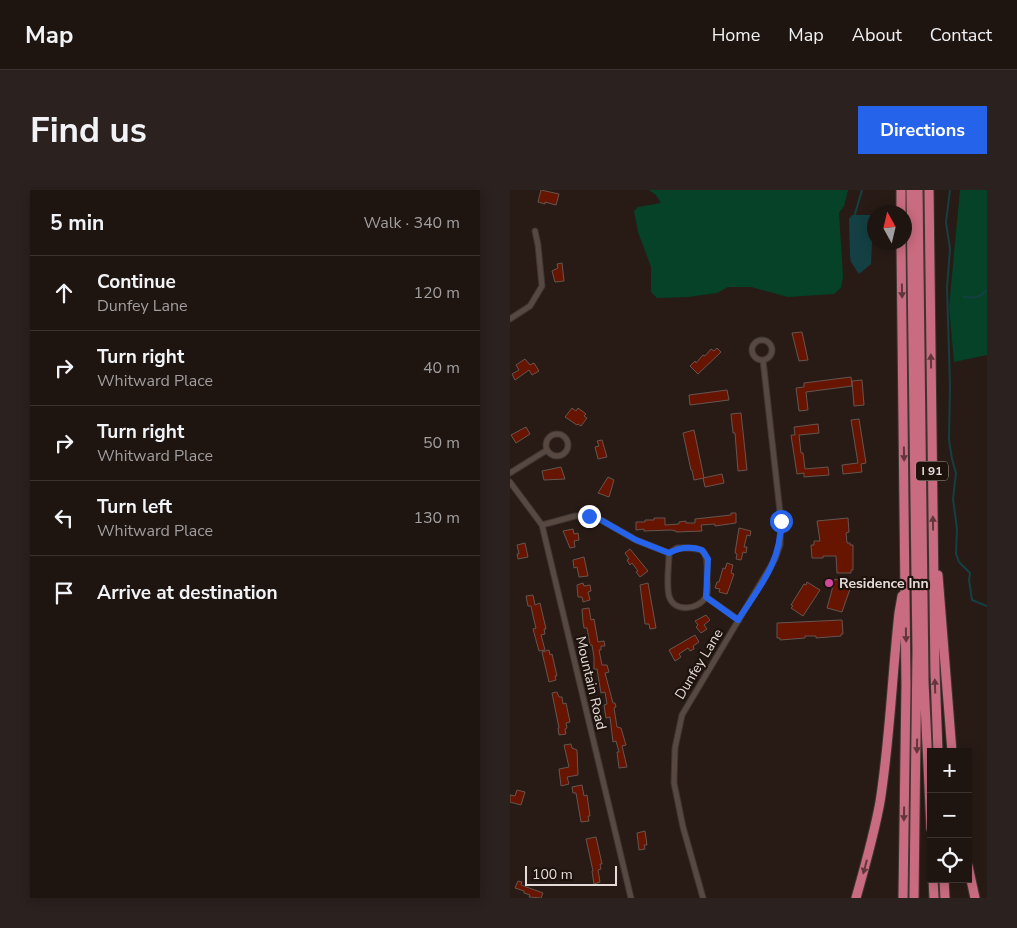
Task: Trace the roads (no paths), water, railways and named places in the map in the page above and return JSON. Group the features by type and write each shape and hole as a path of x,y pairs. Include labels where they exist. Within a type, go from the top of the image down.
{"highway":[{"path":"900,190 901,205"},
{"path":"911,190 917,651 914,898"},
{"path":"918,190 924,682 929,793"},
{"name":"I 91","path":"929,190 933,560 938,748"},
{"name":"I 91","path":"901,250 906,586 903,898"},
{"path":"933,560 940,587 944,668 952,748"},
{"path":"856,898 875,829 881,793 887,748 898,617 906,586"},
{"path":"933,883 934,898"},
{"path":"944,883 945,898"},
{"path":"972,883 975,898"}],"street":[{"path":"510,319 530,306 542,286 535,231"},
{"name":"Dunfey Lane","path":"703,898 683,827 674,783 675,748 682,715 738,620 772,567 778,552 781,521 764,360"},
{"path":"560,434 568,441 567,450 562,455 552,455 547,450 547,441 551,436 560,434"},
{"path":"510,473 547,450"},
{"name":"Mountain Road","path":"510,482 542,525 632,898"},
{"path":"542,525 575,516 589,516 601,520 636,540 669,553"},
{"path":"677,548 694,548 702,550 706,554 708,559 706,597 701,602 691,607 679,608 673,604 669,595 669,553 677,548"},
{"path":"706,597 738,620"}],"water":[{"path":"852,215 867,215 867,250 872,250 871,264 859,274 851,262 849,219"}],"waterway":[{"path":"855,214 862,190"},
{"path":"950,190 946,222 950,249 947,288 950,385 949,440 956,473 953,499 957,529 956,554 959,562 970,573 969,580 972,600 987,606"},
{"path":"964,297 977,297 987,290"}],"place":[{"name":"Residence Inn","path":"829,583"}]}
